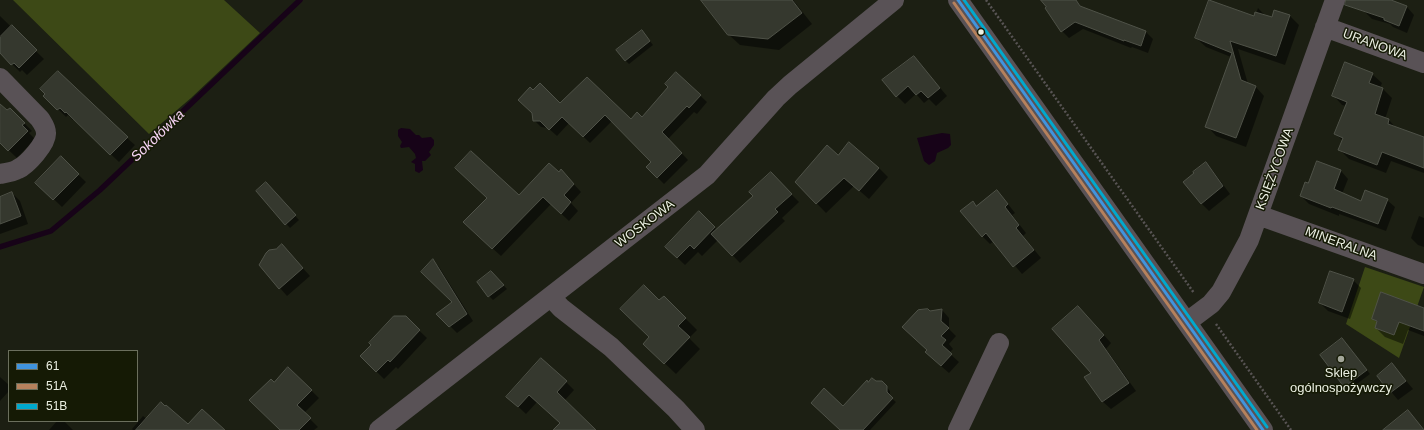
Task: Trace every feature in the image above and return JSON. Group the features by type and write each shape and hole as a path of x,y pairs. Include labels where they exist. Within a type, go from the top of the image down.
{"street":[{"name":"WOSKOWA","path":"379,430 707,176 785,89 894,0"},
{"path":"958,0 1263,430"},
{"name":"KSIĘŻYCOWA","path":"1187,322 1211,304 1221,292 1249,240 1335,0"},
{"name":"URANOWA","path":"1325,27 1424,63"},
{"path":"0,78 40,119 45,126 46,135 41,147 25,165 17,170 0,174"},
{"name":"MINERALNA","path":"1258,215 1424,274"},
{"path":"550,297 561,308 612,347 676,409 695,430"},
{"path":"958,430 999,343"}],"path":[{"path":"986,0 1291,430"}],"green space":[{"path":"13,0 224,0 260,33 191,98 149,134"},
{"path":"1365,267 1424,287 1399,358 1346,324"}],"shaded area":[{"path":"401,128 410,129 422,138 431,137 434,140 434,145 429,152 431,155 425,161 422,161 423,170 419,173 415,171 415,164 411,162 416,158 415,154 409,147 401,148 400,146 402,142 398,136 398,130"},
{"path":"942,133 950,134 951,145 937,153 935,161 929,165 924,161 917,138"}],"building":[{"path":"701,0 792,0 802,13 768,39 728,35"},
{"path":"1041,0 1076,0 1080,6 1146,31 1141,46 1075,22 1061,32"},
{"path":"1209,0 1254,16 1255,12 1272,17 1274,10 1290,15 1276,56 1230,41 1241,80 1256,86 1236,138 1205,127 1232,53 1195,38"},
{"path":"1346,0 1391,0 1407,6 1399,26 1384,20 1384,18 1345,5"},
{"path":"12,25 37,50 19,68 14,63 11,65 0,53 0,37"},
{"path":"642,30 650,41 625,61 616,50"},
{"path":"914,56 940,88 928,98 921,91 916,95 908,86 896,97 882,80"},
{"path":"1345,62 1373,73 1369,83 1383,88 1375,114 1389,119 1388,124 1424,137 1424,168 1382,152 1377,165 1338,150 1343,138 1334,134 1347,102 1332,96"},
{"path":"58,71 128,137 110,155 66,112 65,113 60,108 57,110 43,96 45,94 40,89"},
{"path":"676,72 701,95 689,108 687,106 662,132 682,153 657,178 646,167 651,162 605,115 583,137 562,117 549,130 540,121 533,121 532,113 518,100 530,87 533,90 540,83 560,103 587,77 631,119 637,112 642,117 668,87 665,84"},
{"path":"0,104 7,110 10,108 25,123 22,125 28,131 8,151 0,143"},
{"path":"849,142 879,168 859,191 844,178 816,204 795,182 827,145 838,155"},
{"path":"471,151 519,195 549,163 559,172 561,169 574,184 564,195 571,202 561,214 543,197 492,249 463,222 487,198 455,168"},
{"path":"61,156 79,174 53,200 35,183"},
{"path":"1317,161 1341,170 1334,189 1361,201 1365,190 1388,199 1378,224 1300,196 1305,182 1308,183"},
{"path":"1206,162 1223,186 1201,204 1183,182"},
{"path":"771,172 792,194 775,209 778,212 732,256 711,234 753,196 749,192"},
{"path":"266,182 296,215 285,225 256,191"},
{"path":"997,190 1008,204 1005,207 1019,225 1016,228 1034,250 1013,267 986,233 982,237 960,211 973,201 976,206"},
{"path":"12,192 21,216 0,224 0,197"},
{"path":"699,211 715,227 694,249 690,245 677,258 665,247"},
{"path":"282,244 303,268 279,289 259,265 269,250 276,249"},
{"path":"433,259 467,314 449,327 436,314 452,302 421,272"},
{"path":"491,271 504,285 488,297 477,282"},
{"path":"1330,271 1354,279 1342,312 1319,303"},
{"path":"644,285 659,300 664,296 686,318 678,326 690,337 664,364 643,344 649,337 620,309"},
{"path":"1381,292 1424,308 1424,331 1399,322 1394,335 1375,328 1377,321 1372,319"},
{"path":"1078,306 1104,335 1099,340 1129,383 1102,402 1084,377 1091,373 1052,329"},
{"path":"928,309 930,311 942,309 941,321 949,328 941,336 946,340 942,345 952,354 941,366 925,352 927,350 902,327 918,310"},
{"path":"394,316 406,316 420,330 390,362 388,360 376,372 360,356 371,345 369,343"},
{"name":"Sklep ogólnospożywczy","path":"1342,338 1367,370 1344,387 1320,355"},
{"path":"541,358 567,381 557,392 596,430 553,430 560,423 529,395 518,407 506,397"},
{"path":"1392,363 1406,381 1390,393 1377,376"},
{"path":"288,367 312,390 297,405 311,418 299,430 280,430 249,400 271,379 274,382"},
{"path":"872,378 876,381 882,381 887,386 887,392 893,398 863,430 840,430 811,403 824,388 843,406 867,380 868,382"},
{"path":"161,402 188,424 202,409 225,430 136,430"},
{"path":"1408,410 1424,430 1383,430"}],"waterway":[{"name":"Sokołówka","path":"0,247 51,231 100,190 300,0"}],"transit line":[{"name":"61","path":"958,0 1263,430"},
{"name":"51B","path":"964,0 1267,427"},
{"name":"51A","path":"954,3 1257,430"}],"place":[{"name":"Sklep ogólnospożywczy","path":"1341,359"}]}
